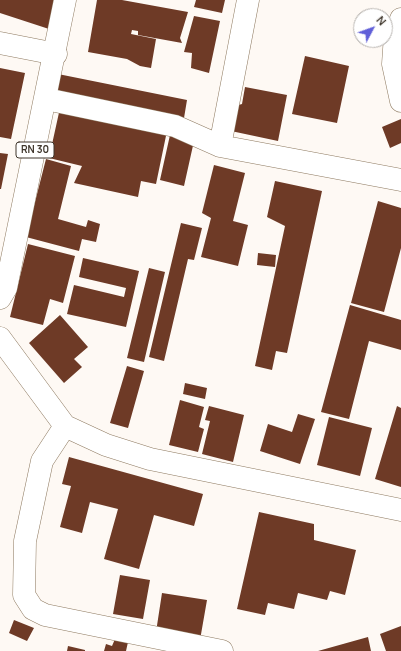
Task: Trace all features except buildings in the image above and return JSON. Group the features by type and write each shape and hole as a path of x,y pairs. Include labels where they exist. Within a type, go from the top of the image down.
{"street":[{"name":"RN 30","path":"0,298 6,288 56,54 66,0"},
{"path":"220,146 248,0"},
{"path":"401,19 396,35 393,64 401,101"},
{"path":"0,43 56,54"},
{"path":"46,98 175,126 220,146 401,180"},
{"path":"0,338 65,426 106,445 150,459 401,510"},
{"path":"65,426 42,461 25,541 24,595 32,609 44,615 222,651"}]}
